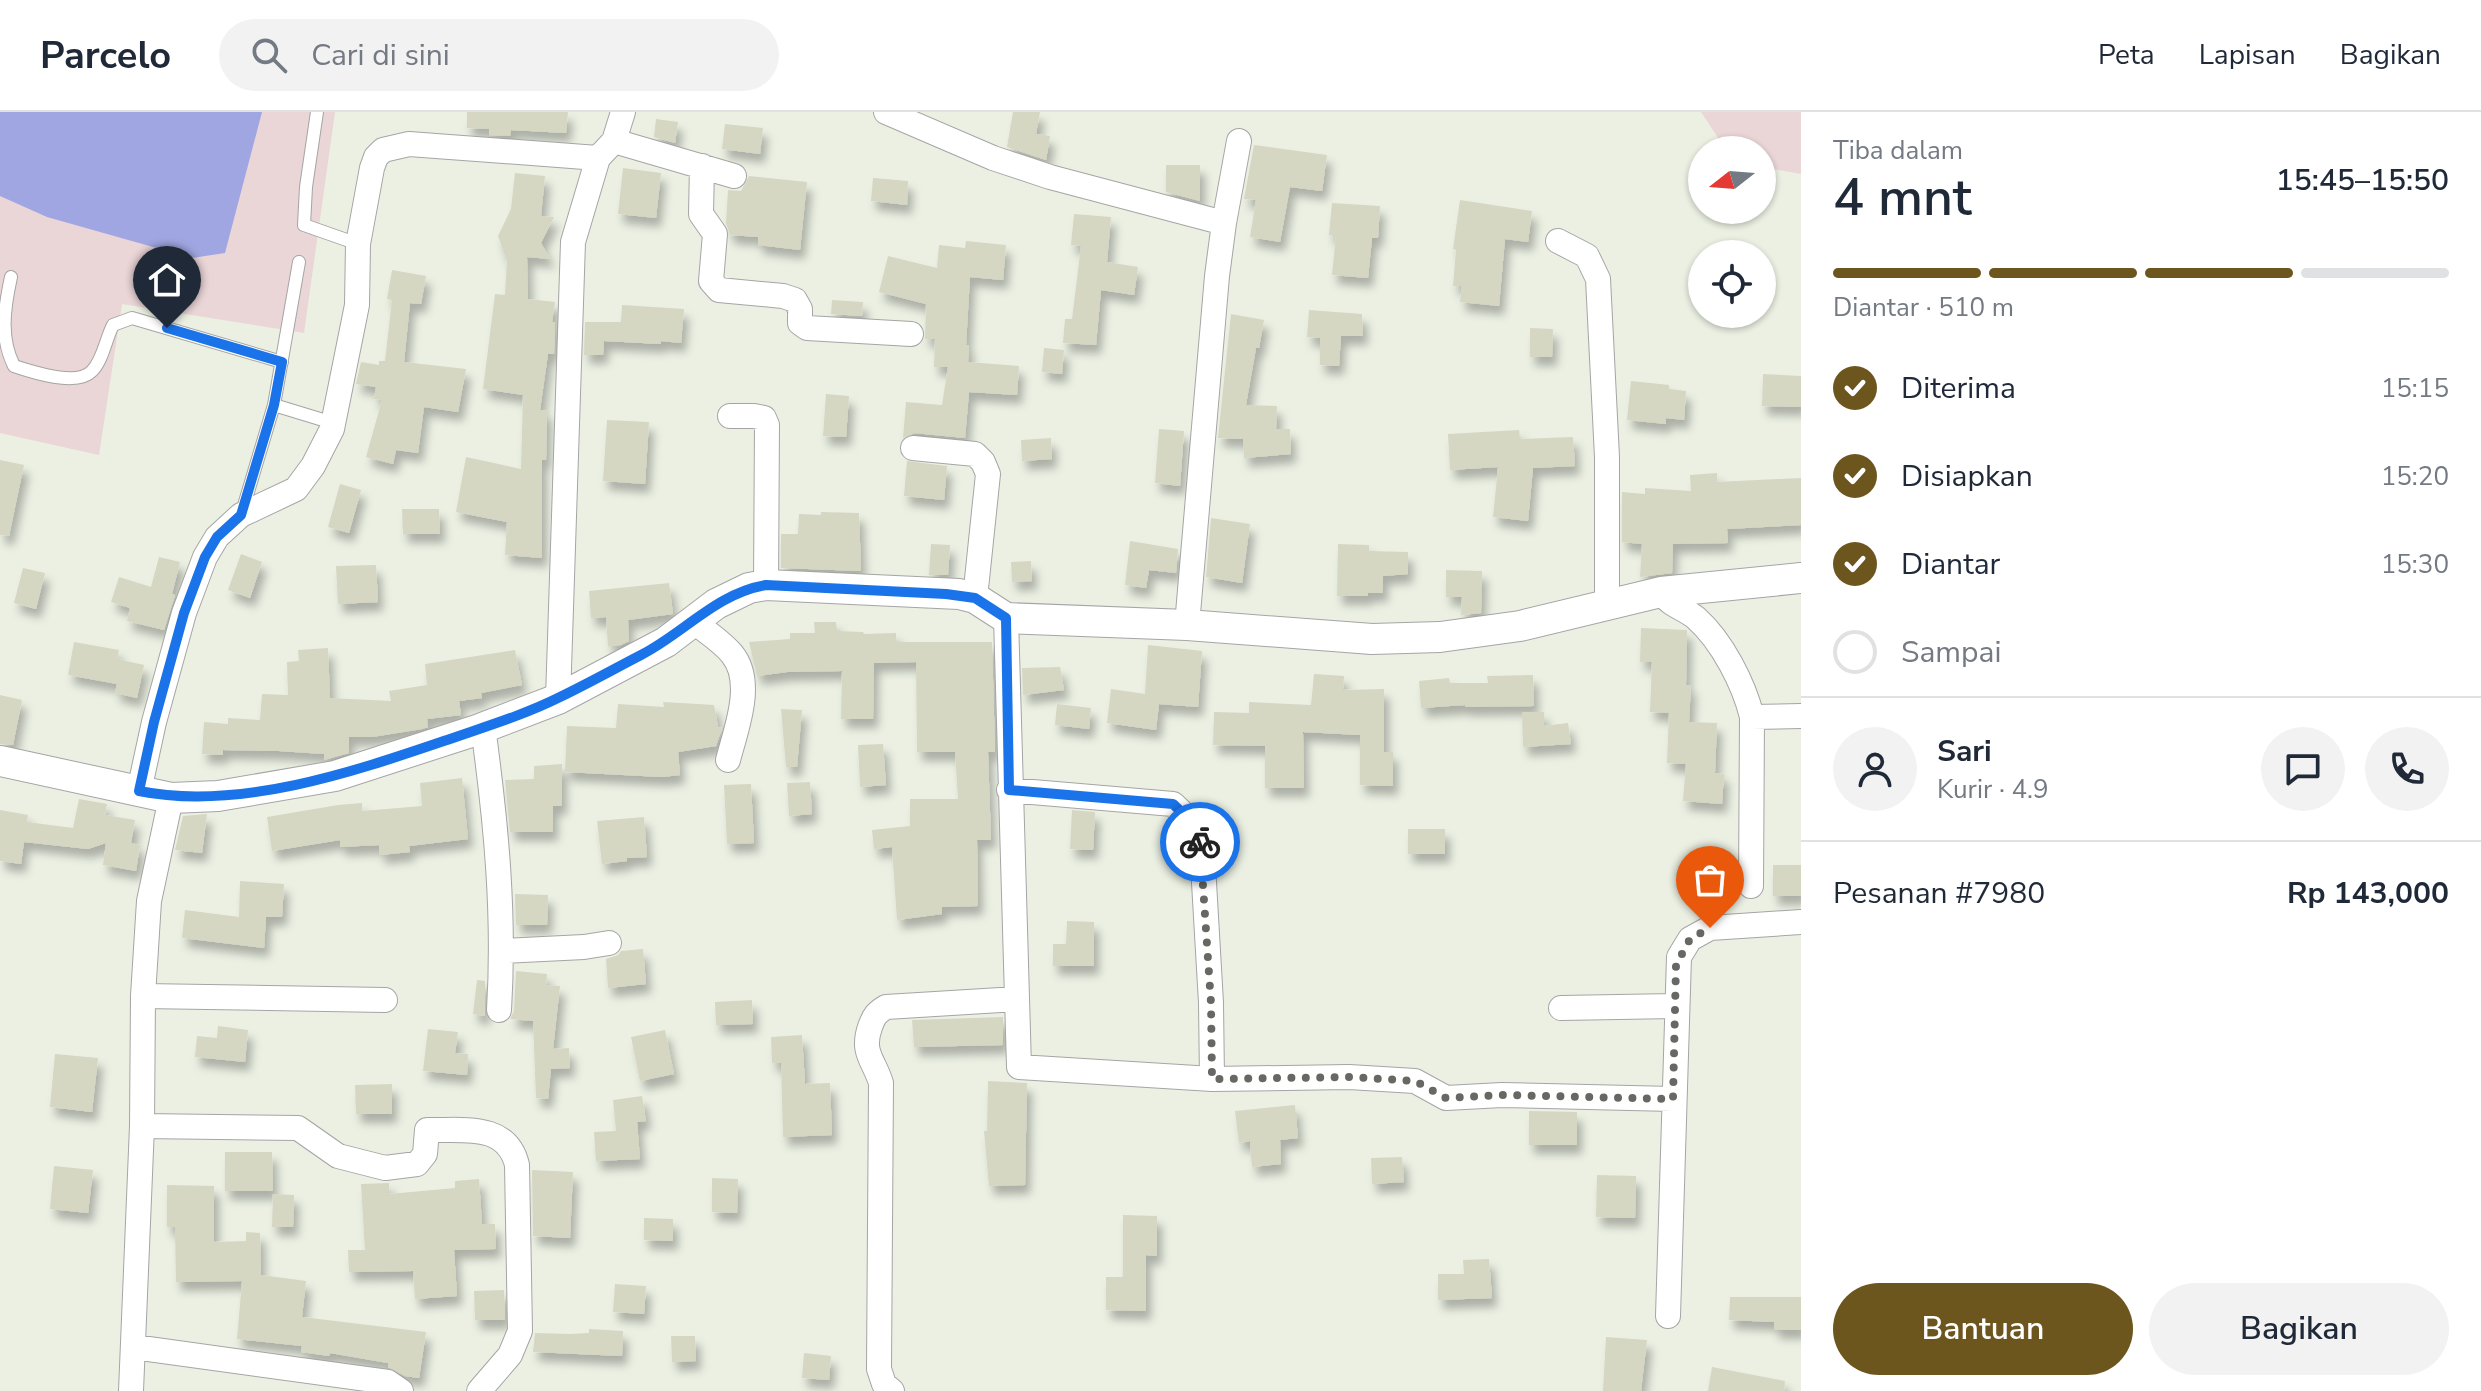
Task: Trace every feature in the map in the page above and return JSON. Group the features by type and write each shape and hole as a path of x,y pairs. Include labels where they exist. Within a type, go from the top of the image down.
{"street":[{"path":"558,699 573,242 606,149 623,112"},
{"path":"886,112 931,122 993,158 1050,177 1224,223"},
{"path":"1187,625 1217,276 1239,141"},
{"path":"139,791 184,613 205,557 217,537 241,515 296,489 313,466 333,423 357,305 358,244 372,168 378,154 389,147 424,145 606,149 702,166 734,176"},
{"path":"702,166 701,214 715,234 711,281 714,287 795,300 800,309 800,323 807,328 911,334"},
{"path":"1558,241 1587,256 1598,279 1607,457 1607,605"},
{"path":"730,416 764,418 767,425 766,585"},
{"path":"913,448 975,454 988,474 975,598"},
{"path":"0,761 171,798 218,796 335,776 558,699 666,642 716,604 749,588 766,585 946,594 975,598 1006,618 1187,625 1372,639 1440,637 1520,626 1661,592 1801,578"},
{"path":"1661,592 1666,600 1689,612 1702,624 1743,687 1752,717 1751,886"},
{"path":"1006,618 1019,1067 1212,1079 1349,1077 1415,1081 1446,1098 1502,1095 1673,1099"},
{"path":"692,621 733,655 743,681 740,713 728,760"},
{"path":"1752,717 1801,716"},
{"path":"483,727 499,851 502,951 499,1010"},
{"path":"1009,790 1173,804 1192,822 1202,848 1212,1079"},
{"path":"131,1391 142,1126 143,996 149,901 171,798"},
{"path":"1668,1316 1676,965 1685,944 1694,935 1710,928 1801,922"},
{"path":"502,951 609,943"},
{"path":"143,996 385,1000"},
{"path":"892,1391 884,1384 879,1369 881,1083 868,1056 865,1041 876,1013 886,1007 1017,999"},
{"path":"1561,1008 1675,1006"},
{"path":"142,1126 298,1128 338,1156 385,1168 417,1164 425,1154 427,1130 493,1133 506,1142 514,1152 517,1165 520,1331 510,1355 479,1391"},
{"path":"134,1347 388,1382 401,1391"}],"lane":[{"path":"317,112 304,225 358,244"},
{"path":"241,515 274,405 299,262"},
{"path":"11,277 1,322 1,339 14,366 23,369 63,378 85,375 93,371 113,325 132,318 282,362"},
{"path":"274,405 333,423"}],"shaded area":[{"path":"0,112 335,112 304,333 122,304 99,455 0,433"},
{"path":"1701,112 1801,112 1801,174 1776,170 1776,136 1717,136"}],"water":[{"path":"0,112 262,112 225,253 192,258 47,217 0,196"}],"building":[{"path":"467,112 568,112 566,133 511,130 510,136 489,135 489,129 467,128"},
{"path":"1013,112 1040,112 1036,134 1050,136 1046,160 1007,147"},
{"path":"656,119 678,122 675,143 654,137"},
{"path":"725,124 763,128 760,154 722,149"},
{"path":"1254,145 1327,155 1322,191 1290,187 1280,242 1250,237 1256,200 1244,199"},
{"path":"1166,165 1200,165 1200,201 1166,192"},
{"path":"623,168 661,173 656,218 618,214"},
{"path":"515,173 545,176 541,216 554,217 541,243 550,259 527,257 528,299 555,302 552,322 555,322 554,354 548,354 540,410 547,411 546,460 542,460 542,558 505,555 507,522 456,512 466,457 521,469 523,395 483,389 495,294 505,295 507,261 498,236 511,209"},
{"path":"749,176 807,182 800,250 758,245 758,237 730,235 726,223 728,190 741,191"},
{"path":"873,178 908,181 907,205 871,201"},
{"path":"1460,200 1532,211 1528,242 1505,239 1499,306 1460,302 1462,286 1453,286 1456,250 1453,249"},
{"path":"1332,203 1380,206 1378,238 1372,238 1368,278 1332,275 1336,235 1329,235"},
{"path":"1074,214 1111,217 1107,262 1138,267 1134,295 1101,290 1096,345 1063,343 1065,319 1072,319 1081,246 1071,245"},
{"path":"966,241 1006,245 1003,280 970,277 966,345 969,345 968,362 1019,366 1017,395 969,392 965,438 914,433 903,438 906,402 942,405 948,367 934,367 935,339 925,339 926,304 879,292 888,256 937,268 939,245 965,248"},
{"path":"392,270 426,276 421,304 410,303 404,362 466,369 458,412 424,407 418,453 396,450 393,464 366,457 382,400 374,399 376,387 356,384 361,362 379,365 379,361 385,361 392,300 387,299"},
{"path":"832,300 863,302 862,316 831,314"},
{"path":"622,305 684,309 681,343 604,341 603,355 584,355 585,322 621,322"},
{"path":"1309,310 1362,314 1363,336 1341,336 1339,366 1320,365 1320,338 1307,337"},
{"path":"1231,314 1264,320 1246,405 1277,406 1276,429 1290,429 1291,454 1244,458 1243,439 1218,438"},
{"path":"1530,328 1553,329 1552,357 1530,357"},
{"path":"1044,348 1064,350 1062,374 1042,372"},
{"path":"1763,374 1801,376 1801,407 1762,406"},
{"path":"1631,381 1669,385 1669,389 1686,391 1684,420 1666,418 1666,424 1627,420"},
{"path":"826,394 849,396 846,437 823,436"},
{"path":"607,420 649,422 645,484 603,481"},
{"path":"1159,429 1184,431 1180,486 1155,483"},
{"path":"1519,430 1520,439 1573,437 1575,466 1533,468 1528,521 1493,517 1498,467 1450,470 1448,434"},
{"path":"1051,438 1052,459 1022,461 1021,440"},
{"path":"0,460 24,465 9,536 0,535"},
{"path":"907,461 947,466 944,500 904,496"},
{"path":"1717,473 1717,482 1801,478 1801,525 1727,529 1728,543 1673,544 1672,573 1640,577 1642,544 1622,542 1622,492 1645,494 1645,488 1691,491 1690,475"},
{"path":"340,484 361,490 349,533 328,527"},
{"path":"402,509 439,509 440,534 403,534"},
{"path":"821,512 859,513 861,571 781,568 781,534 798,534 799,514 821,515"},
{"path":"1211,518 1250,524 1242,583 1206,577"},
{"path":"1130,541 1178,549 1176,573 1149,570 1146,588 1125,585"},
{"path":"931,544 950,545 948,575 929,575"},
{"path":"1338,544 1369,545 1369,551 1408,552 1408,574 1383,576 1383,593 1337,596"},
{"path":"241,554 262,562 250,598 228,590"},
{"path":"159,557 180,562 172,594 175,595 164,630 127,621 130,608 111,602 119,577 151,587"},
{"path":"1031,561 1032,581 1012,582 1011,562"},
{"path":"376,565 378,602 338,604 336,566"},
{"path":"23,568 45,573 36,609 14,603"},
{"path":"1446,570 1482,571 1481,613 1461,615 1462,597 1446,597"},
{"path":"669,583 673,614 628,620 629,641 608,646 606,617 591,618 589,591"},
{"path":"814,622 836,622 837,631 896,633 896,642 992,642 995,752 988,752 991,840 977,840 978,906 942,907 942,914 897,920 892,847 874,849 872,830 910,826 910,799 958,799 955,752 917,752 916,662 874,663 873,719 841,719 842,671 757,676 749,642 790,639 790,633 815,633"},
{"path":"1641,628 1687,630 1686,685 1691,685 1689,722 1717,723 1715,773 1724,774 1722,804 1683,801 1686,764 1667,763 1669,713 1650,712 1652,662 1640,662"},
{"path":"74,642 119,650 117,659 144,665 137,698 115,693 117,684 68,675"},
{"path":"1148,645 1202,651 1198,707 1159,704 1156,730 1107,723 1111,689 1145,694"},
{"path":"328,648 330,698 391,701 389,691 427,685 425,664 515,650 522,685 481,693 482,698 459,701 461,715 427,719 428,727 422,729 372,737 349,737 349,753 324,760 324,754 279,751 223,750 223,755 202,754 204,722 228,724 228,718 260,720 262,694 288,695 287,662 299,661 298,650"},
{"path":"1060,667 1064,690 1023,695 1022,668"},
{"path":"1314,674 1344,676 1343,690 1384,689 1384,752 1393,752 1393,786 1360,785 1360,735 1303,732 1304,788 1265,788 1265,746 1213,745 1214,712 1249,713 1249,702 1311,705"},
{"path":"1533,675 1534,706 1421,708 1419,681 1449,678 1450,683 1488,683 1487,676"},
{"path":"0,695 22,700 13,745 0,744"},
{"path":"663,702 714,705 718,727 722,728 716,746 678,752 680,775 662,777 565,772 567,726 616,728 618,704 664,707"},
{"path":"1057,704 1091,708 1089,729 1055,725"},
{"path":"781,709 802,710 797,767 786,767"},
{"path":"1522,712 1544,712 1544,726 1568,723 1571,744 1523,747"},
{"path":"883,744 886,785 860,787 858,745"},
{"path":"562,764 562,806 553,806 553,832 510,832 505,780 534,779 534,766"},
{"path":"462,778 468,839 409,846 410,852 380,855 379,845 340,847 340,840 272,851 267,817 362,803 362,811 422,806 420,783"},
{"path":"810,782 812,814 789,816 787,783"},
{"path":"751,784 754,843 727,844 724,785"},
{"path":"79,799 107,804 105,815 135,820 131,843 140,845 136,871 103,865 106,843 88,849 24,842 21,864 0,861 0,810 28,815 27,822 73,828"},
{"path":"1072,810 1095,812 1093,850 1070,849"},
{"path":"207,814 202,853 175,850 183,816"},
{"path":"644,817 647,857 602,864 597,821"},
{"path":"1408,829 1445,829 1445,854 1408,854"},
{"path":"1773,865 1801,865 1801,896 1773,896"},
{"path":"240,881 284,884 282,917 266,917 264,948 182,938 185,910 239,917"},
{"path":"515,894 548,895 547,925 516,925"},
{"path":"1067,921 1094,922 1094,966 1053,966 1053,944 1066,944"},
{"path":"643,949 646,984 608,988 606,959 621,951"},
{"path":"516,971 547,974 546,985 560,986 553,1049 569,1048 570,1068 551,1069 548,1099 536,1098 533,1021 510,1019 514,1011"},
{"path":"477,980 485,981 485,1016 473,1014"},
{"path":"752,1000 753,1024 716,1025 715,1002"},
{"path":"1003,1017 1003,1045 914,1047 912,1020"},
{"path":"218,1026 248,1030 245,1062 195,1057 197,1036 217,1038"},
{"path":"428,1029 458,1032 455,1053 468,1054 467,1075 423,1071"},
{"path":"665,1030 674,1074 640,1081 631,1037"},
{"path":"802,1035 805,1084 830,1083 832,1135 783,1137 781,1063 772,1063 771,1037"},
{"path":"55,1054 98,1058 92,1112 50,1107"},
{"path":"988,1081 1027,1083 1025,1185 989,1186 984,1131 987,1131"},
{"path":"392,1084 392,1114 356,1114 355,1085"},
{"path":"642,1096 646,1121 637,1122 640,1159 596,1161 594,1132 616,1131 613,1100"},
{"path":"1295,1105 1298,1138 1280,1140 1281,1164 1252,1167 1250,1141 1239,1143 1235,1111"},
{"path":"1529,1111 1577,1112 1577,1145 1529,1145"},
{"path":"225,1152 272,1152 273,1191 225,1191"},
{"path":"1402,1157 1404,1182 1372,1184 1371,1158"},
{"path":"54,1166 93,1170 88,1213 50,1209"},
{"path":"532,1170 573,1172 570,1238 533,1236"},
{"path":"1597,1175 1636,1176 1635,1218 1596,1217"},
{"path":"712,1178 738,1179 737,1213 712,1212"},
{"path":"479,1179 482,1224 495,1224 496,1249 454,1250 457,1296 415,1299 413,1271 349,1272 348,1250 365,1250 361,1184 389,1183 389,1194 455,1188 455,1181"},
{"path":"167,1185 214,1186 214,1242 246,1241 246,1232 260,1233 261,1275 306,1281 302,1317 426,1332 419,1378 405,1376 388,1367 388,1363 330,1353 329,1356 301,1352 302,1346 237,1339 242,1281 176,1282 175,1227 167,1227"},
{"path":"273,1194 294,1195 293,1227 272,1227"},
{"path":"1123,1215 1157,1216 1157,1256 1146,1255 1146,1311 1106,1310 1106,1277 1123,1277"},
{"path":"644,1218 673,1219 673,1241 644,1240"},
{"path":"1489,1259 1492,1298 1438,1300 1438,1274 1464,1274 1463,1260"},
{"path":"615,1284 646,1286 644,1314 613,1312"},
{"path":"504,1290 505,1320 475,1320 474,1291"},
{"path":"1730,1297 1801,1297 1801,1330 1774,1330 1774,1322 1729,1320"},
{"path":"589,1329 623,1331 622,1356 533,1352 535,1333 589,1333"},
{"path":"671,1336 695,1336 696,1361 672,1362"},
{"path":"1606,1337 1647,1340 1641,1391 1603,1391"},
{"path":"804,1353 831,1356 829,1380 802,1378"},
{"path":"1712,1367 1785,1381 1784,1391 1708,1391"}],"way so far":[{"path":"1200,842 1211,1003 1212,1079 1349,1077 1415,1081 1446,1098 1502,1095 1673,1099 1676,965 1685,944 1699,932 1710,928"}],"route":[{"path":"167,328 282,362 274,405 241,515 217,537 205,557 184,613 139,791 171,798 267,789 335,776 412,752 558,699 666,642 716,604 749,588 766,585 959,594 975,598 1006,618 1009,790 1173,804 1192,822 1200,842"}]}
